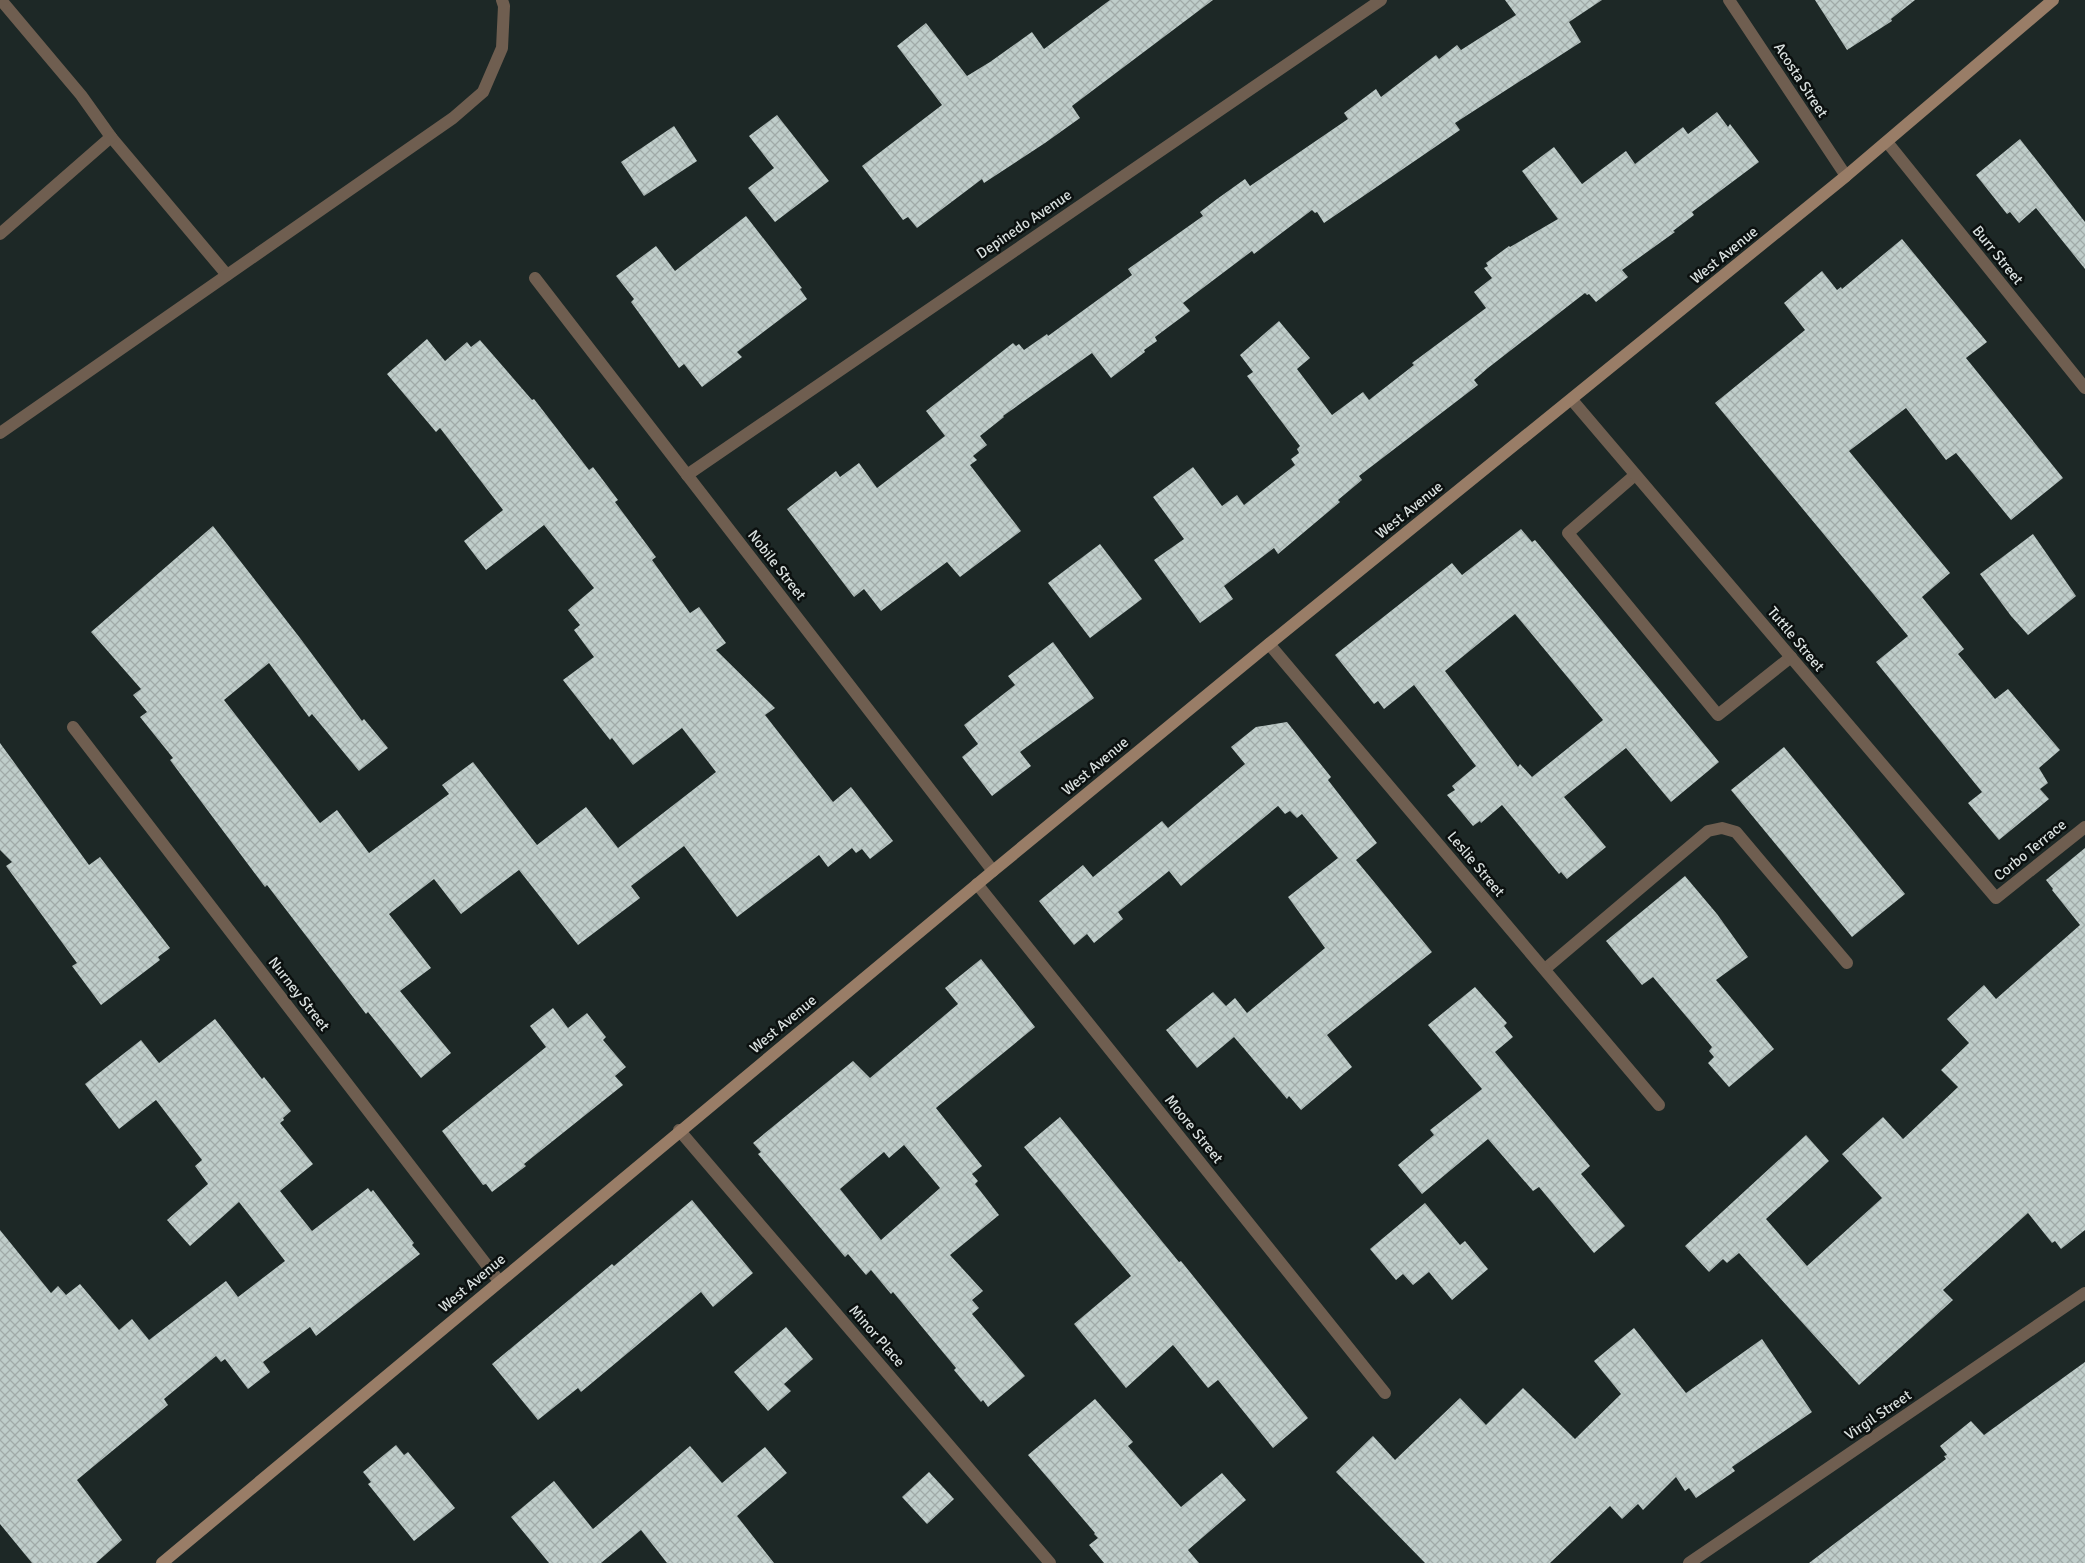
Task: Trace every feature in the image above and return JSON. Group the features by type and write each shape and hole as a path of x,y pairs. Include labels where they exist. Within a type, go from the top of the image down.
{"main road":[{"name":"West Avenue","path":"162,1563 253,1489 679,1130 1269,644 1846,176 2053,0"}],"street":[{"path":"1,0 81,95 111,137 227,275"},
{"path":"0,433 453,118 483,92 502,48 504,6 502,0"},
{"name":"Depinedo Avenue","path":"686,475 1381,0"},
{"name":"Acosta Street","path":"1729,0 1846,176"},
{"path":"0,234 111,137"},
{"name":"Burr Street","path":"1886,142 2085,388"},
{"name":"Nobile Street","path":"535,278 993,871"},
{"name":"Tuttle Street","path":"1572,400 1996,898"},
{"path":"1635,474 1568,533 1718,715 1791,657"},
{"name":"Leslie Street","path":"1269,644 1659,1105"},
{"name":"Nurney Street","path":"73,727 499,1281"},
{"name":"Corbo Terrace","path":"1996,898 2085,827"},
{"path":"1545,970 1708,831 1722,828 1736,832 1847,963"},
{"name":"Moore Street","path":"977,884 1385,1393"},
{"name":"Minor Place","path":"679,1130 1050,1563"},
{"name":"Virgil Street","path":"1689,1563 2085,1293"}],"building":[{"path":"1110,0 1213,0 1072,106 1080,118 1045,143 984,183 982,179 917,228 908,217 903,220 862,166 942,105 897,46 926,23 967,76 1032,32 1044,49"},
{"path":"1505,0 1602,0 1569,22 1581,42 1455,123 1460,130 1324,223 1317,212 1315,213 1312,210 1254,254 1252,251 1183,303 1190,311 1155,337 1157,341 1111,378 1092,353 1003,416 980,436 987,445 973,456 977,460 970,465 1021,531 960,577 947,562 881,611 864,589 854,597 787,509 836,471 840,477 859,463 877,488 945,436 926,411 1013,343 1016,346 1019,344 1024,350 1047,334 1048,336 1132,275 1128,269 1203,216 1200,212 1217,199 1245,179 1250,186 1348,119 1344,113 1376,89 1381,97 1436,55 1439,59 1457,45 1461,50 1516,15"},
{"path":"1815,0 1915,0 1891,19 1892,21 1847,50"},
{"path":"1717,112 1728,127 1730,124 1759,162 1692,212 1694,215 1673,231 1675,232 1622,270 1628,277 1596,302 1589,294 1585,293 1488,368 1474,380 1478,385 1359,476 1362,480 1338,500 1340,502 1278,554 1274,548 1224,586 1233,599 1200,623 1154,560 1184,539 1153,497 1193,467 1222,506 1237,495 1244,505 1295,465 1291,459 1299,453 1297,449 1300,446 1247,376 1253,372 1240,355 1279,321 1310,358 1297,369 1332,415 1363,392 1369,400 1414,365 1412,363 1486,308 1474,292 1492,278 1484,268 1488,266 1486,263 1509,246 1558,219 1522,171 1554,147 1582,184 1626,151 1635,164 1683,127 1688,134"},
{"path":"777,115 829,181 775,222 748,188 774,168 749,136"},
{"path":"674,126 697,161 644,196 621,162"},
{"path":"2020,139 2085,222 2085,269 2036,208 2019,223 2010,212 2007,214 1976,175"},
{"path":"746,216 802,288 800,289 807,299 737,352 742,357 702,387 684,364 679,368 631,302 634,299 616,276 656,246 675,271"},
{"path":"1902,239 1987,342 1966,358 2063,478 2011,520 1956,453 1946,460 1906,408 1849,451 1950,573 1922,597 1964,649 1958,654 1995,699 2008,689 2060,750 2039,768 2048,783 2040,789 2049,799 1999,840 1968,803 1982,792 1876,662 1908,636 1715,403 1805,330 1784,303 1822,271 1837,290 1841,287 1842,289"},
{"path":"427,339 445,361 467,342 471,347 480,340 532,400 534,399 589,470 593,467 618,500 615,502 656,557 652,560 690,613 699,607 726,643 716,650 775,708 765,715 833,802 851,787 893,841 870,859 862,849 856,853 852,848 828,867 819,855 737,917 684,846 631,886 640,898 578,945 519,870 461,914 434,879 389,914 431,968 400,991 451,1053 421,1078 368,1012 366,1014 267,885 265,887 170,760 173,758 140,717 147,712 133,695 141,689 91,632 213,526 362,721 364,719 388,748 359,771 312,714 309,717 269,663 224,700 320,823 337,810 369,853 449,794 442,785 473,762 537,845 586,807 618,848 716,772 682,728 633,765 612,738 610,740 563,680 594,657 574,630 580,625 568,610 594,588 544,525 486,570 464,541 503,510 440,428 436,432 387,374"},
{"path":"1521,529 1532,542 1535,540 1719,762 1671,802 1626,748 1564,797 1606,847 1567,879 1561,872 1559,874 1502,805 1481,823 1480,821 1473,826 1447,795 1455,790 1452,786 1476,766 1414,685 1384,709 1378,701 1374,704 1335,655 1452,563 1462,575","holes":["1515,614 1603,720 1532,777 1520,764 1518,767 1445,671"]},
{"path":"2033,534 2076,596 2028,635 2011,616 1980,574"},
{"path":"1100,544 1142,599 1090,638 1048,583"},
{"path":"1053,642 1094,698 1020,752 1031,766 992,796 962,757 978,744 964,725 1015,685 1008,676"},
{"path":"1287,722 1331,777 1328,780 1377,843 1356,860 1432,952 1327,1035 1352,1067 1301,1110 1289,1096 1287,1099 1234,1037 1197,1068 1166,1030 1213,992 1226,1006 1235,998 1247,1013 1325,948 1288,897 1338,858 1302,814 1297,818 1290,811 1285,814 1278,806 1181,886 1169,871 1118,912 1123,919 1094,943 1087,934 1074,945 1039,901 1083,865 1093,877 1162,821 1168,828 1245,764 1231,747 1256,727"},
{"path":"0,743 89,865 100,857 170,948 158,957 160,960 101,1005 72,966 77,963 6,866 12,862 0,850"},
{"path":"1784,747 1905,894 1852,937 1731,790"},
{"path":"2085,848 2085,1230 2061,1249 2055,1241 2052,1243 2028,1213 1943,1290 1953,1300 1859,1385 1739,1253 1727,1263 1723,1259 1709,1272 1685,1246 1806,1135 1829,1161 1766,1219 1807,1266 1882,1198 1842,1154 1883,1117 1903,1139 1958,1087 1941,1070 1969,1043 1947,1019 1984,985 1996,999 2080,925 2046,880"},
{"path":"1685,876 1717,914 1748,957 1716,980 1774,1049 1729,1087 1708,1063 1714,1057 1709,1051 1712,1047 1653,977 1642,985 1606,941"},
{"path":"981,959 1035,1027 936,1108 982,1166 972,1174 978,1181 975,1184 999,1215 950,1255 983,1291 972,1300 979,1308 972,1314 1025,1376 988,1407 983,1400 981,1402 954,1370 956,1368 893,1292 891,1294 871,1270 866,1275 848,1254 845,1257 758,1154 761,1152 753,1143 853,1061 870,1078 958,1004 945,988","holes":["904,1145 940,1188 881,1240 840,1189 884,1152 889,1158"]},
{"path":"1475,987 1507,1023 1504,1026 1513,1037 1495,1052 1590,1166 1581,1174 1625,1226 1594,1253 1539,1187 1533,1191 1488,1139 1422,1194 1398,1165 1434,1135 1430,1130 1482,1089 1428,1025"},
{"path":"553,1008 568,1028 587,1013 606,1037 603,1040 626,1067 615,1076 623,1085 492,1192 486,1184 483,1185 442,1131 546,1047 530,1026"},
{"path":"215,1019 262,1079 264,1077 291,1111 280,1123 313,1164 280,1191 312,1231 368,1188 371,1192 373,1190 414,1243 412,1245 420,1254 316,1336 310,1327 263,1362 270,1372 248,1389 225,1359 221,1362 216,1356 164,1399 168,1405 77,1480 122,1540 96,1563 32,1563 0,1524 0,1230 51,1293 58,1286 66,1295 80,1284 119,1330 132,1319 149,1340 226,1281 238,1297 285,1261 239,1202 190,1246 167,1220 208,1184 195,1166 202,1160 156,1100 119,1129 85,1084 141,1040 159,1063"},
{"path":"1060,1117 1179,1262 1181,1261 1308,1418 1273,1448 1218,1380 1208,1388 1173,1345 1126,1388 1074,1324 1131,1276 1024,1147"},
{"path":"692,1200 753,1273 713,1307 701,1292 581,1392 578,1388 538,1420 492,1364 612,1264 614,1266"},
{"path":"1425,1203 1460,1245 1465,1241 1488,1269 1452,1300 1429,1272 1413,1285 1403,1274 1396,1280 1370,1249"},
{"path":"786,1327 813,1359 784,1384 791,1391 768,1411 734,1372"},
{"path":"1634,1328 1686,1393 1762,1339 1812,1412 1732,1467 1735,1471 1696,1498 1689,1488 1685,1491 1676,1477 1643,1510 1638,1504 1622,1519 1610,1506 1550,1563 1425,1563 1336,1472 1373,1436 1395,1460 1460,1398 1486,1425 1523,1388 1575,1439 1621,1394 1594,1361"},
{"path":"2085,1362 2085,1563 1809,1563 1946,1459 1944,1456 1947,1455 1940,1446 1971,1421 1984,1435"},
{"path":"1095,1399 1133,1442 1128,1446 1181,1507 1222,1473 1246,1500 1188,1550 1199,1563 1104,1563 1089,1545 1098,1538 1095,1533 1028,1455"},
{"path":"396,1445 404,1455 408,1452 455,1508 414,1541 368,1484 371,1482 363,1472"},
{"path":"690,1446 722,1483 765,1447 787,1473 737,1516 774,1563 667,1563 641,1530 601,1563 549,1563 511,1517 554,1481 593,1529"},
{"path":"929,1472 954,1499 927,1524 902,1497"}]}
